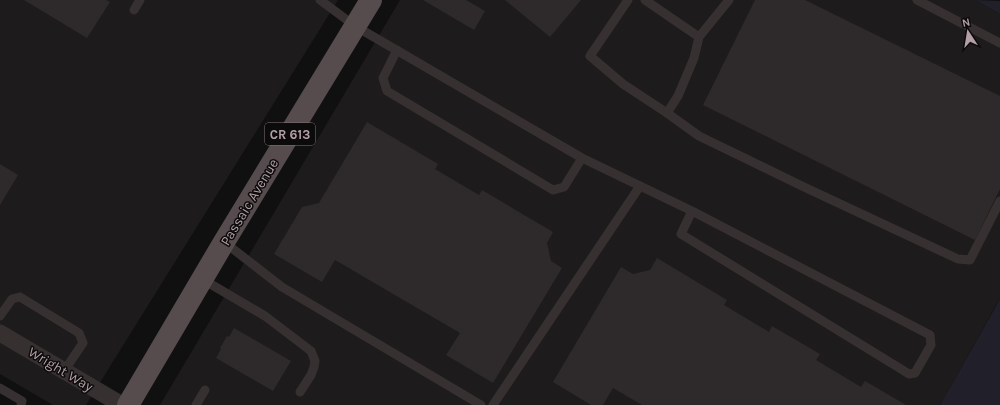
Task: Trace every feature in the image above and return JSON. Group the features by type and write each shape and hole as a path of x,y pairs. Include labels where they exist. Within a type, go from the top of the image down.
{"main road":[{"name":"Passaic Avenue","path":"128,405 224,242 371,0"}],"street":[{"name":"Wright Way","path":"0,333 122,405"}],"lane":[{"path":"134,10 140,0"},
{"path":"320,0 355,26 582,158 692,211 930,335 931,345 915,373 909,374 680,234 692,211"},
{"path":"628,0 590,56 623,84 700,136 804,187 958,259 970,260 1000,201"},
{"path":"645,0 699,37"},
{"path":"667,114 678,96 694,58 699,37 729,0"},
{"path":"917,0 1000,43"},
{"path":"397,50 383,78 388,91 552,190 564,187 582,158"},
{"path":"493,405 640,186"},
{"path":"224,242 282,287 481,405"},
{"path":"202,279 265,316 311,351 314,367 311,376 300,392"},
{"path":"0,316 12,299 20,297 79,334 83,343 64,371"},
{"path":"0,388 22,401 20,405"},
{"path":"196,405 205,390"}],"shaded area":[{"path":"0,0 338,0 86,405 53,405 0,374"},
{"path":"400,0 975,0 1000,14 1000,298 940,405 160,405"},
{"path":"975,0 1000,1 1000,14"},
{"path":"1000,298 1000,405 940,405 996,306"}],"building":[{"path":"24,0 106,0 110,2 87,38"},
{"path":"423,0 466,0 485,11 474,30"},
{"path":"505,0 581,0 550,37"},
{"path":"755,0 805,0 1000,96 1000,189 975,240 703,105"},
{"path":"367,122 438,164 435,169 479,195 482,190 553,232 547,243 551,261 562,268 493,383 446,355 460,333 335,260 322,282 274,254 302,207 319,203"},
{"path":"0,164 18,175 0,205"},
{"path":"657,258 727,300 724,305 769,332 772,326 820,354 816,360 861,387 865,381 906,405 642,405 613,388 603,405 591,405 553,382 621,267 633,274 650,270"},
{"path":"234,328 291,361 273,391 216,358 227,336 229,337"}]}
